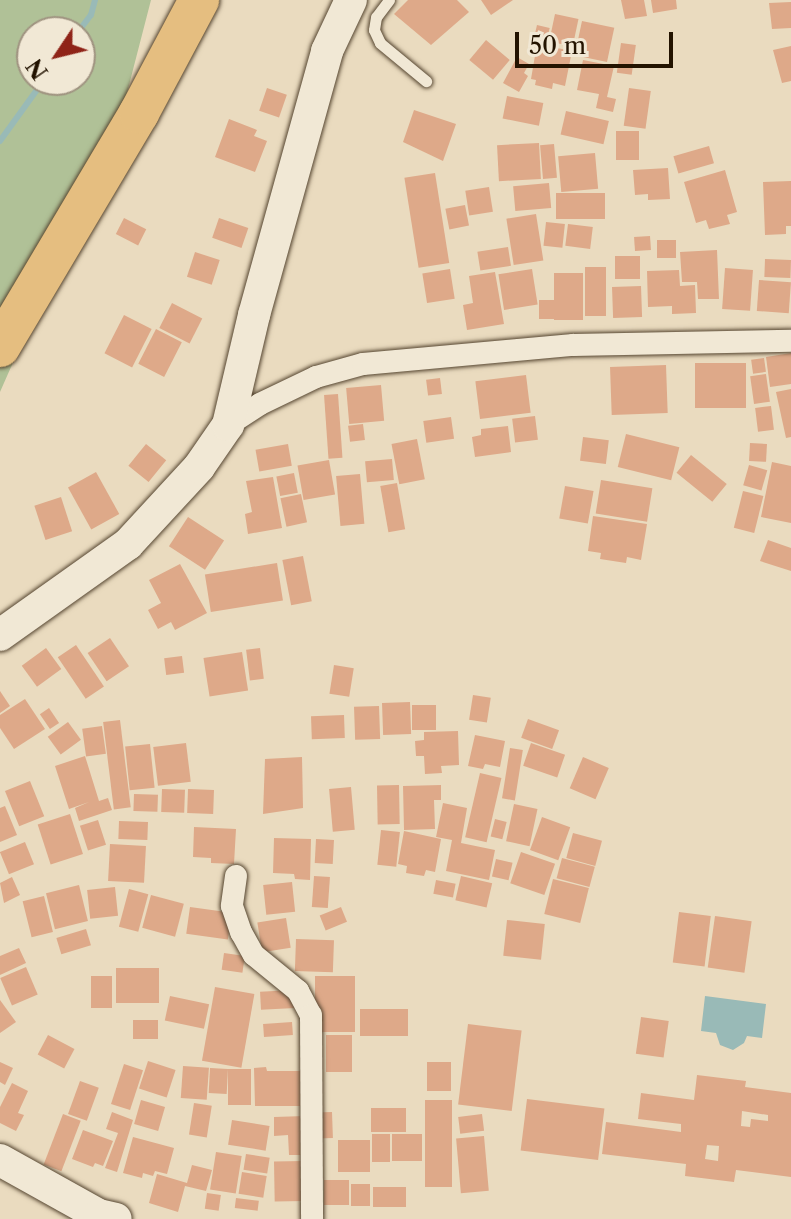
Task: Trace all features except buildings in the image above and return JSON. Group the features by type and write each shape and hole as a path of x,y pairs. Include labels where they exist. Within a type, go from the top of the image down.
{"highway":[{"path":"0,297 117,101 171,0"},
{"path":"0,347 139,113 199,0"}],"street":[{"path":"0,635 128,544 199,467 228,425 254,315 327,51 351,0"},
{"path":"228,425 260,404 316,377 363,364 573,345 791,341"},
{"path":"236,876 232,906 241,932 254,955 298,991 311,1015 312,1219"},
{"path":"0,1160 99,1215 116,1219"}],"lane":[{"path":"389,0 376,17 374,30 380,43 426,81"}],"green space":[{"path":"0,0 151,0 120,120 0,392"}],"water":[{"path":"705,996 766,1004 762,1038 747,1036 744,1043 733,1050 720,1045 716,1033 701,1031"}],"waterway":[{"path":"90,16 95,0"},
{"path":"0,141 32,96"}]}
